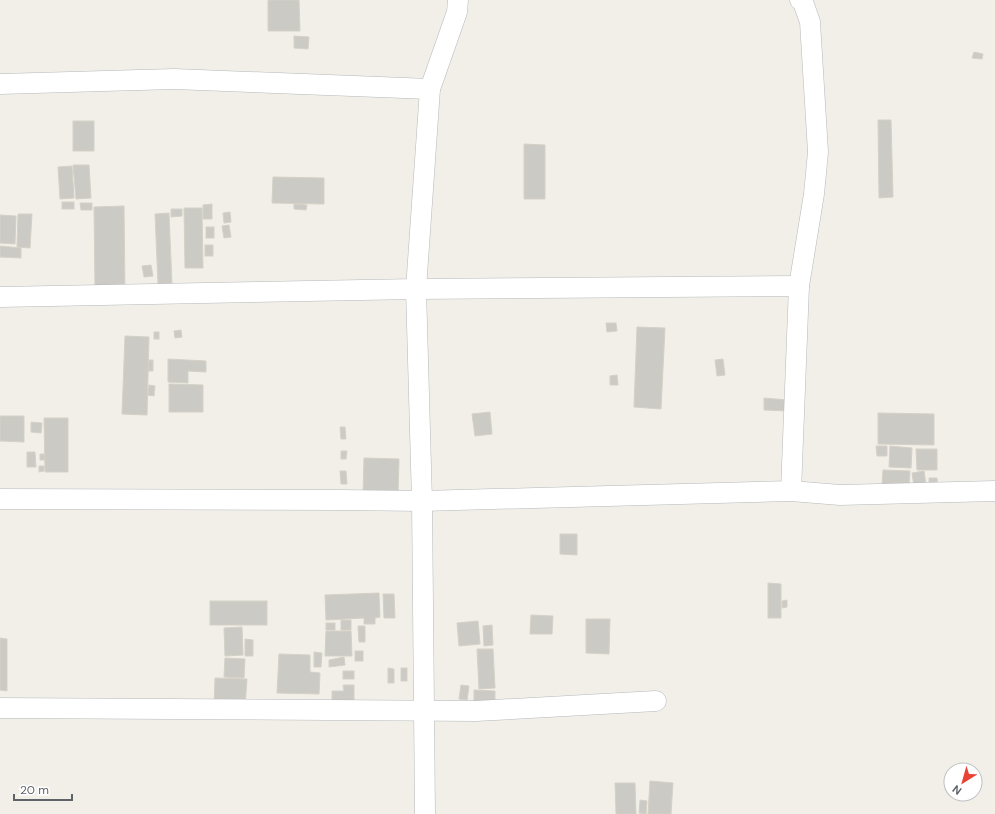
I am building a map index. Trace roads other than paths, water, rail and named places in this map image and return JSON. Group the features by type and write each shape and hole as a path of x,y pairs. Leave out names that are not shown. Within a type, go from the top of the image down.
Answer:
{"street":[{"path":"425,814 422,501 416,289 430,89 457,12 458,0"},
{"path":"791,491 800,286 814,194 818,152 810,22 803,2 800,0"},
{"path":"0,84 174,79 430,89"},
{"path":"0,297 416,289 800,286"},
{"path":"0,499 422,501 791,491 840,495 995,491"},
{"path":"0,708 476,711 656,701"}]}
